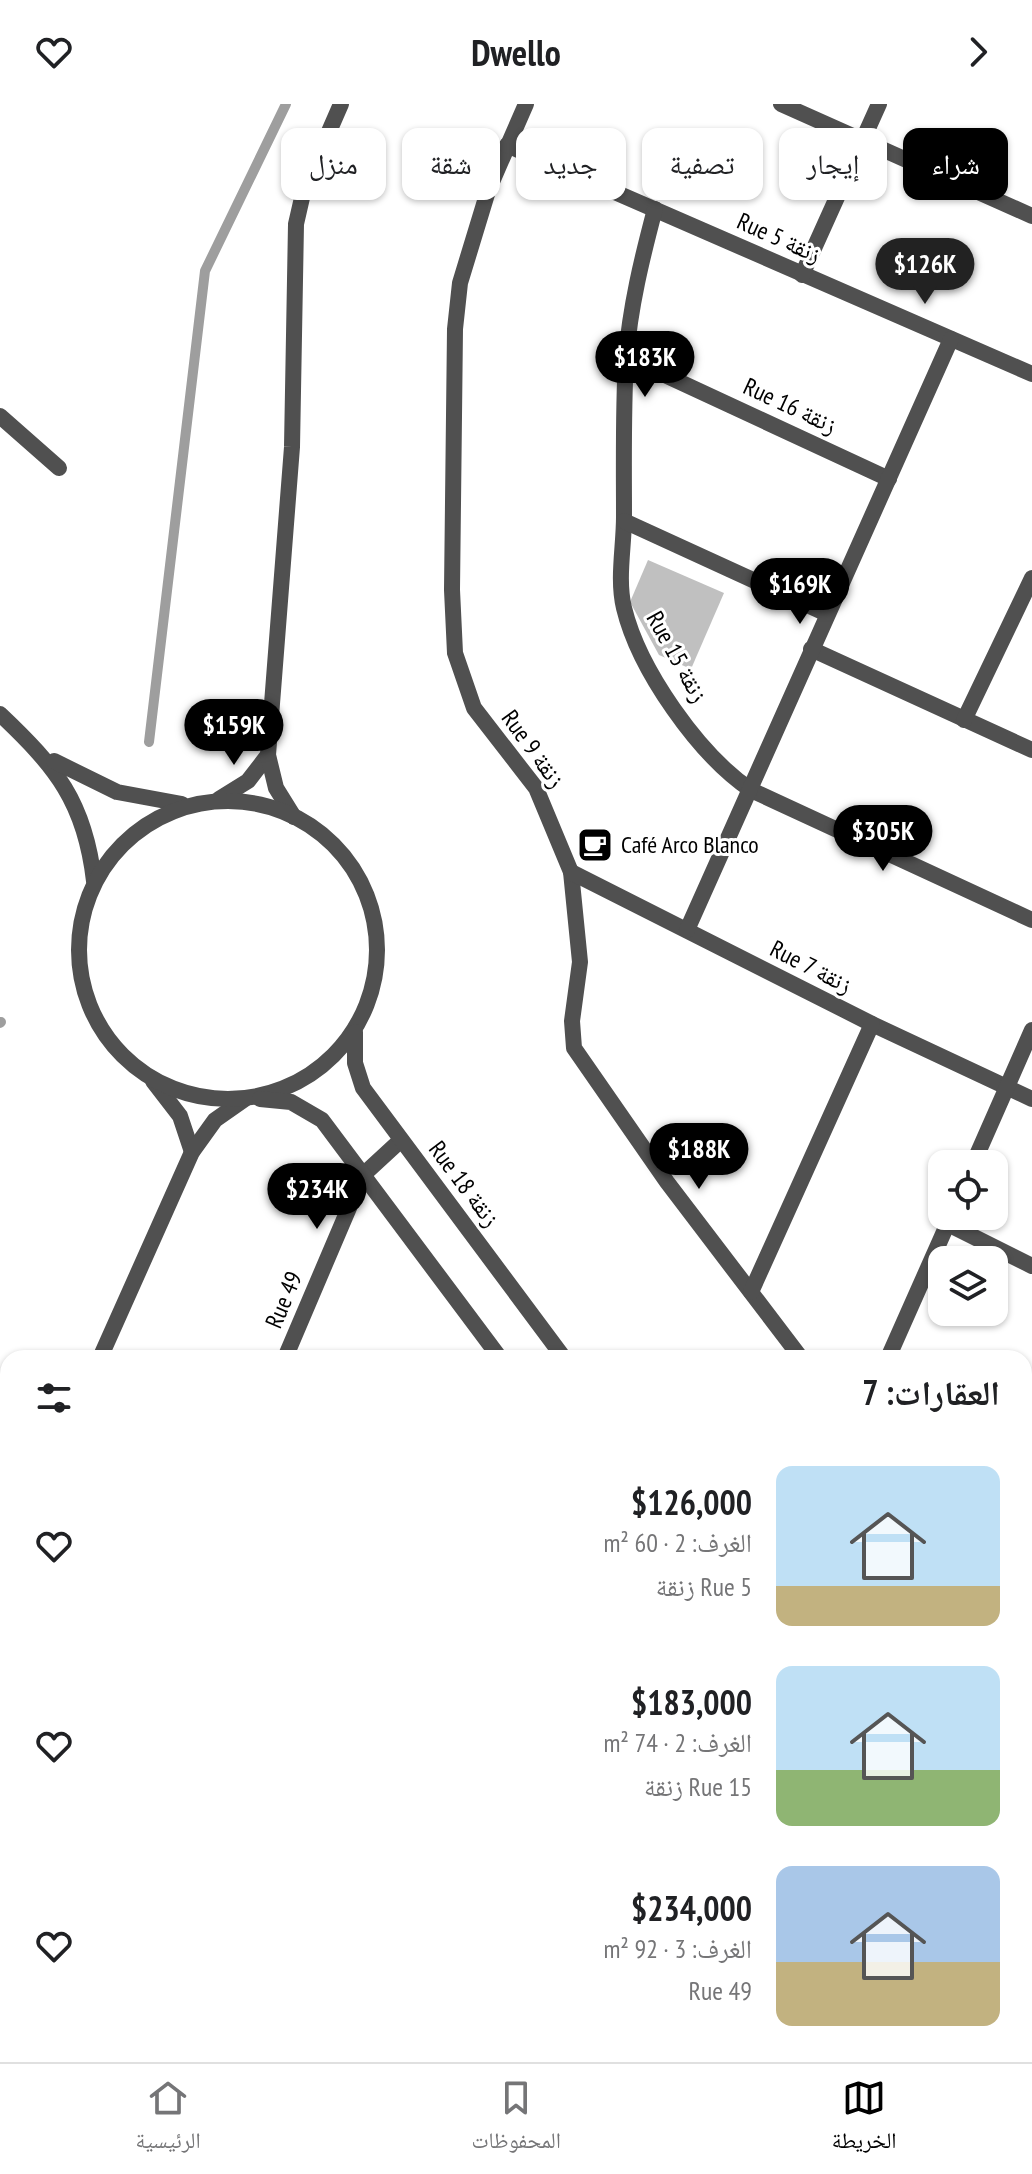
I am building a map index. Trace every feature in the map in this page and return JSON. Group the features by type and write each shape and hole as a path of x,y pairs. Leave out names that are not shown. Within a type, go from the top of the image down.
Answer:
{"street":[{"path":"294,817 276,788 268,755 292,447 296,224 304,189 341,104"},
{"name":"Rue 9 زنقة","path":"526,104 473,234 460,283 455,329 452,590 455,653 474,708 536,788 571,872 580,962 572,1021 574,1048 667,1182 795,1350"},
{"path":"781,104 834,128"},
{"path":"868,128 879,104"},
{"name":"Rue 5 زنقة","path":"507,145 1032,374"},
{"path":"887,152 1032,216"},
{"path":"802,275 836,200"},
{"name":"Rue 15 زنقة","path":"655,209 632,305 626,357 621,587 635,640 699,743 719,765 751,790 1032,920"},
{"path":"687,930 951,339"},
{"name":"Rue 16 زنقة","path":"626,357 889,479"},
{"path":"0,416 59,468"},
{"path":"624,521 827,614"},
{"path":"964,720 1032,578"},
{"path":"811,649 1032,750"},
{"path":"0,714 45,757 66,784 81,815 95,883"},
{"path":"192,1152 180,1116 153,1081 113,1048 89,1007 78,961 82,913 100,869 132,834 173,810 219,799 248,781 268,755"},
{"path":"45,757 117,792 155,801 195,805"},
{"path":"104,1350 192,1152 215,1120 250,1099 303,1081 343,1048 369,1004 379,953 370,901 345,856 310,824 266,805 219,799"},
{"name":"Rue 7 زنقة","path":"571,872 872,1024 1032,1099"},
{"path":"751,1292 872,1024"},
{"name":"Rue 18 زنقة","path":"355,1028 355,1063 363,1088 558,1350"},
{"path":"979,1150 1032,1030"},
{"path":"153,1081 202,1098 291,1102 322,1120 494,1350"},
{"name":"Rue 49","path":"291,1350 363,1175 401,1140"},
{"path":"892,1350 946,1230"},
{"path":"968,1230 1032,1266"}],"building":[{"path":"648,560 724,593 691,669 659,655 630,602"}],"waterway":[{"path":"149,742 205,271 286,104"}],"place":[{"name":"Café Arco Blanco","path":"595,845"}]}
